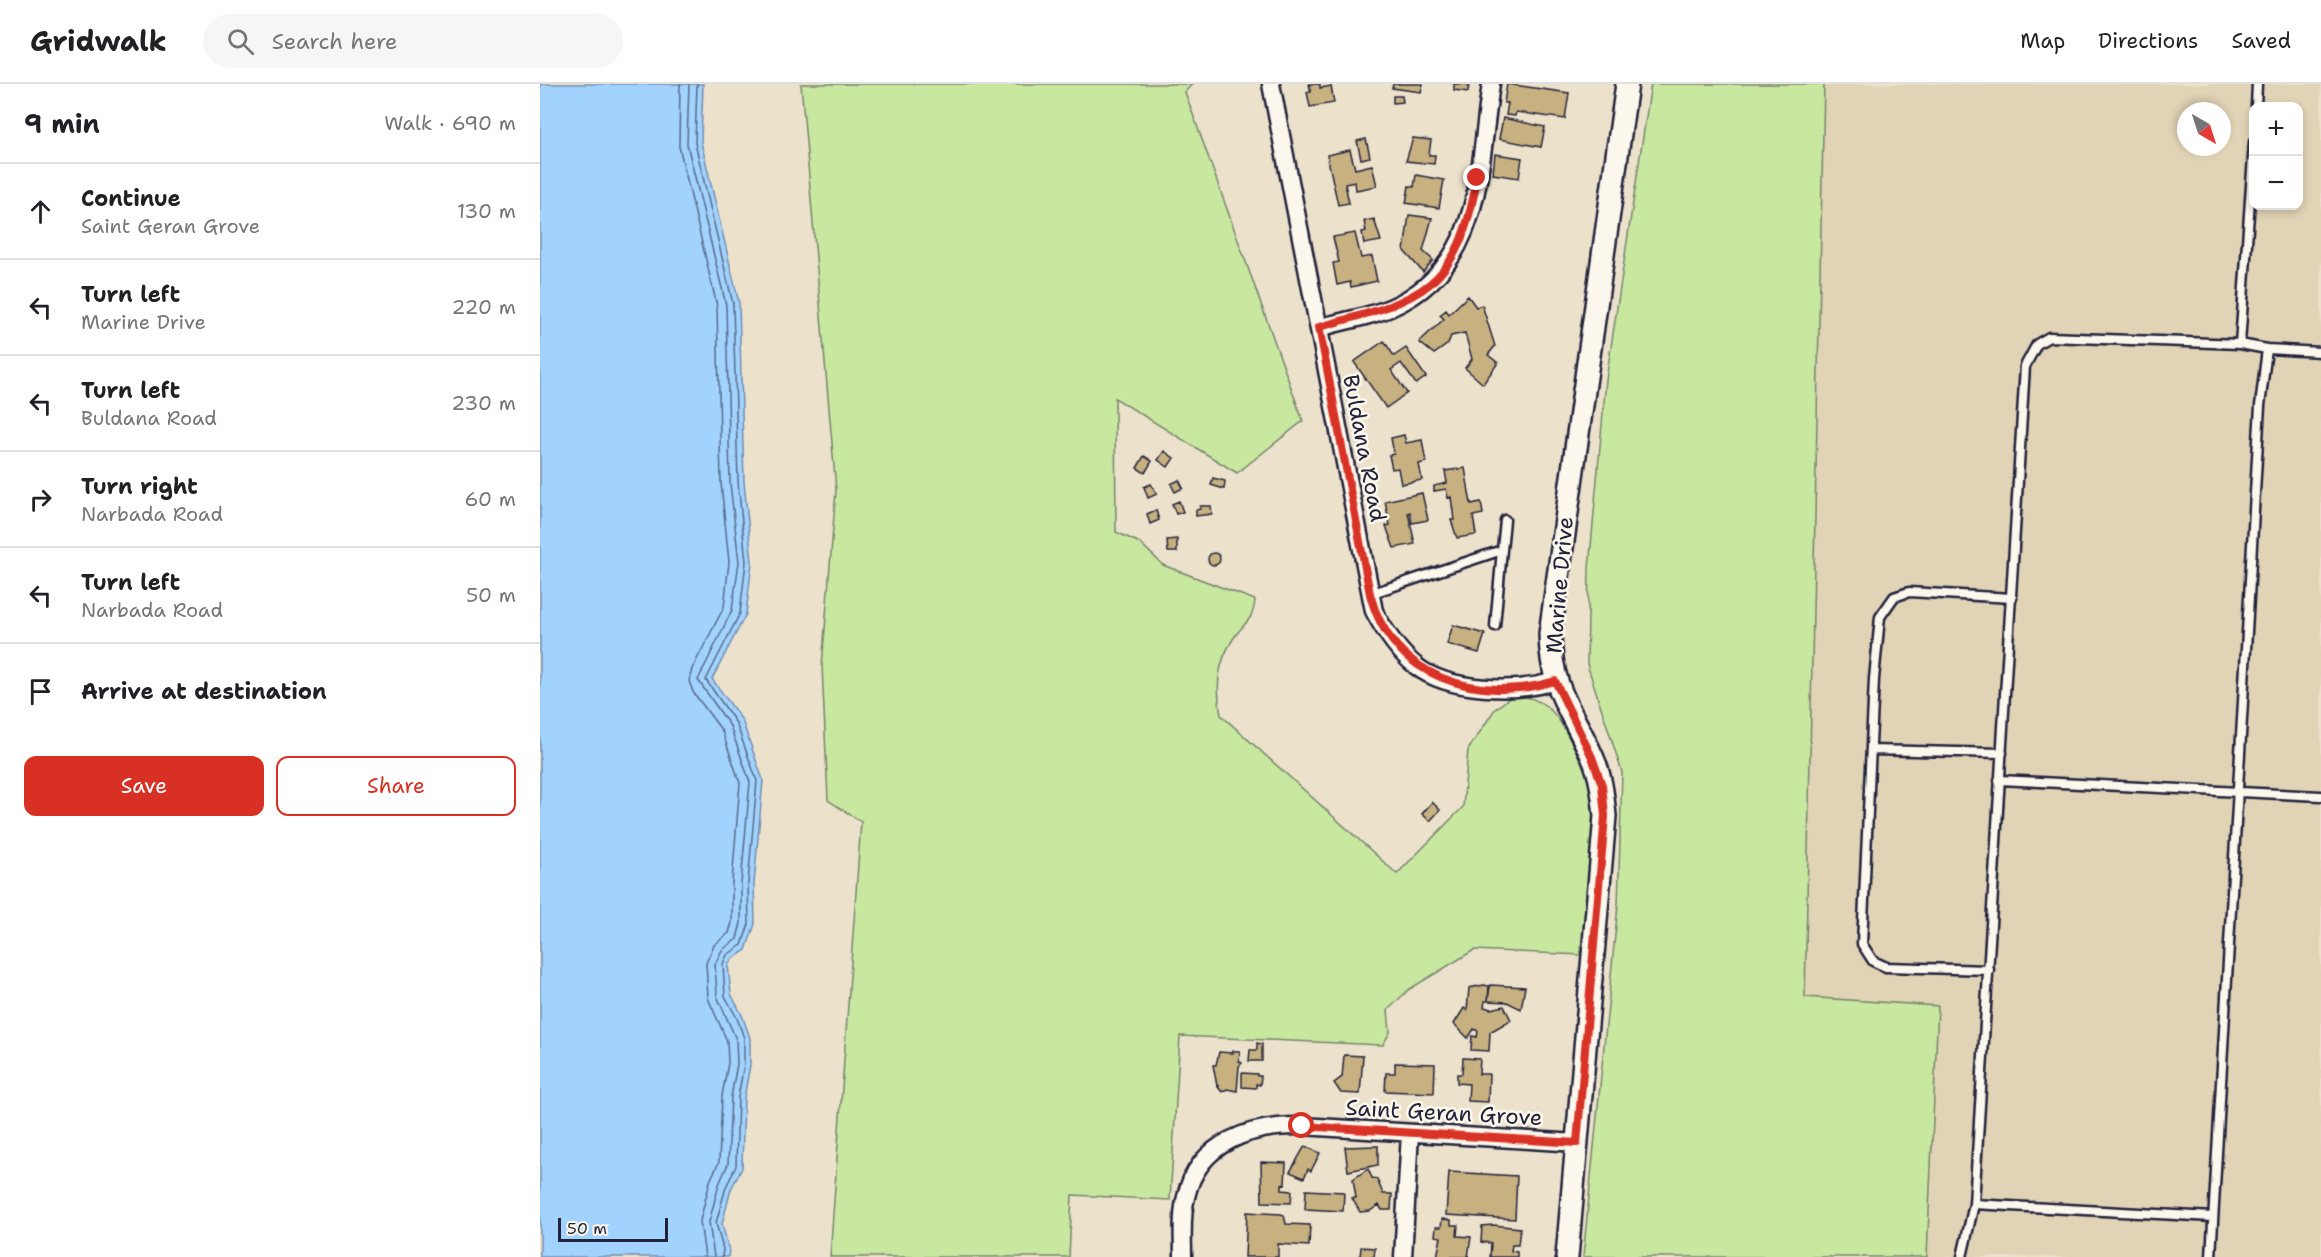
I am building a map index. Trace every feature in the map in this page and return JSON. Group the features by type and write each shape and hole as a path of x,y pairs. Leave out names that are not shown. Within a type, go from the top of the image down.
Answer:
{"street":[{"name":"Buldana Road","path":"1271,84 1370,594 1383,628 1398,649 1418,667 1437,677 1484,688 1523,687 1555,681"},
{"path":"1319,327 1389,308 1420,292 1442,273 1460,246 1470,218 1491,84"},
{"name":"Marine Drive","path":"1567,1257 1605,816 1602,785 1592,757 1555,681 1550,658 1554,597 1627,84"},
{"name":"Saint Geran Grove","path":"1184,1257 1185,1196 1194,1176 1227,1141 1248,1130 1274,1125 1577,1143"},
{"path":"1403,1257 1410,1133"}],"lane":[{"path":"2256,102 2257,84"},
{"path":"2240,344 2252,156"},
{"path":"1962,1257 1974,1204 2025,366 2037,344 2049,337 2240,344 2267,349 2321,352"},
{"path":"2211,1257 2260,406 2267,349"},
{"path":"1495,626 1505,520"},
{"path":"1370,594 1502,550"},
{"path":"1989,970 1886,967 1873,961 1866,954 1862,944 1861,916 1871,750 1880,617 1894,597 1909,592 2012,598"},
{"path":"1871,750 2002,753"},
{"path":"1999,780 2321,796"},
{"path":"1974,1204 2213,1217"}],"shaded area":[{"path":"1824,84 2321,84 2321,1257 1927,1257 1938,1006 1805,997"}],"green space":[{"path":"801,84 1192,84 1185,92 1303,421 1237,473 1115,398 1116,532 1140,543 1163,565 1255,600 1250,618 1233,639 1221,667 1218,685 1221,715 1397,874 1463,807 1468,750 1495,709 1512,696 1531,698 1553,712 1585,766 1592,785 1596,826 1595,848 1582,955 1474,950 1408,990 1388,1010 1390,1032 1383,1045 1180,1036 1170,1200 1072,1195 1069,1257 830,1257 861,822 828,800 822,666 836,490"},
{"path":"1651,84 1824,84 1805,997 1938,1006 1927,1257 1583,1257 1618,905 1622,772 1587,664 1589,568 1606,380"}],"water":[{"path":"540,84 703,84 701,142 739,303 744,482 752,562 746,614 712,679 742,720 763,780 754,884 755,924 746,950 732,959 728,965 731,994 750,1038 750,1065 744,1098 742,1168 731,1189 722,1224 729,1250 728,1257 540,1257"}],"building":[{"path":"1309,84 1320,84 1320,88 1331,86 1334,103 1310,107 1307,92 1311,92"},
{"path":"1393,84 1423,84 1421,92 1392,88"},
{"path":"1454,84 1469,84 1468,92 1454,90"},
{"path":"1507,84 1569,93 1565,119 1516,112 1515,116 1506,115 1508,103 1504,103"},
{"path":"1393,96 1402,96 1403,102 1393,103"},
{"path":"1503,118 1545,127 1541,147 1499,139"},
{"path":"1413,138 1431,140 1429,155 1435,155 1434,164 1406,161"},
{"path":"1366,139 1370,157 1361,159 1357,141"},
{"path":"1350,150 1355,169 1372,165 1377,186 1356,190 1355,182 1345,184 1349,203 1338,205 1327,155"},
{"path":"1495,154 1522,158 1519,178 1493,174"},
{"path":"1416,175 1444,180 1439,208 1406,203 1409,186 1414,187"},
{"path":"1409,215 1432,218 1423,251 1433,260 1423,272 1404,251"},
{"path":"1374,219 1381,241 1364,244 1362,232 1366,231 1364,221"},
{"path":"1355,233 1361,258 1372,256 1377,281 1351,287 1350,282 1337,285 1333,263 1339,262 1333,237"},
{"path":"1468,296 1476,307 1482,305 1495,346 1488,355 1498,363 1483,384 1465,368 1472,359 1465,333 1451,336 1448,344 1434,354 1419,342 1444,319 1440,315 1446,310 1449,314"},
{"path":"1384,341 1394,356 1406,348 1426,377 1416,384 1401,363 1391,370 1407,393 1386,408 1354,362"},
{"path":"1404,435 1406,443 1422,440 1426,462 1419,464 1422,480 1401,484 1398,468 1392,469 1389,455 1394,454 1391,438"},
{"path":"1164,451 1174,458 1168,467 1158,460"},
{"path":"1144,456 1152,461 1145,473 1137,468"},
{"path":"1465,468 1471,504 1481,502 1483,514 1473,516 1476,535 1457,538 1451,520 1454,520 1451,497 1448,498 1446,489 1434,491 1434,486 1447,483 1445,471"},
{"path":"1213,478 1225,481 1224,489 1211,485"},
{"path":"1179,480 1183,488 1175,492 1171,484"},
{"path":"1151,484 1157,494 1148,498 1144,487"},
{"path":"1422,493 1428,520 1412,523 1410,512 1408,513 1415,544 1394,548 1386,526 1390,525 1385,501"},
{"path":"1179,501 1183,512 1176,514 1172,504"},
{"path":"1200,506 1211,506 1212,514 1196,516 1196,510 1200,509"},
{"path":"1156,510 1159,520 1150,524 1147,514"},
{"path":"1177,539 1177,552 1168,552 1167,540"},
{"path":"1216,553 1220,559 1216,565 1212,565 1208,557"},
{"path":"1453,625 1485,634 1479,653 1447,644"},
{"path":"1432,802 1440,810 1430,821 1422,814"},
{"path":"1490,985 1525,987 1521,1009 1507,1002 1488,1001"},
{"path":"1489,986 1488,1001 1485,1001 1484,1007 1491,1009 1504,1006 1511,1020 1490,1032 1489,1051 1471,1050 1472,1036 1477,1037 1478,1031 1474,1029 1468,1038 1454,1024 1464,1008 1467,1010 1469,988"},
{"path":"1257,1043 1262,1044 1262,1061 1249,1061 1250,1050 1257,1050"},
{"path":"1233,1051 1240,1051 1239,1061 1242,1063 1239,1066 1237,1091 1227,1089 1222,1092 1218,1087 1220,1085 1217,1086 1213,1065 1216,1065 1219,1052 1233,1053"},
{"path":"1344,1055 1363,1056 1360,1094 1341,1093 1334,1083 1342,1077"},
{"path":"1463,1058 1480,1059 1479,1074 1489,1074 1488,1102 1468,1101 1469,1084 1457,1083 1457,1074 1462,1074"},
{"path":"1395,1063 1435,1064 1434,1093 1385,1091 1386,1073 1395,1073"},
{"path":"1242,1073 1261,1076 1260,1085 1256,1084 1256,1088 1242,1087"},
{"path":"1305,1146 1320,1153 1311,1171 1308,1169 1304,1178 1290,1172"},
{"path":"1378,1146 1378,1165 1348,1171 1345,1147"},
{"path":"1261,1162 1286,1163 1285,1185 1282,1184 1282,1190 1292,1191 1291,1203 1262,1202"},
{"path":"1368,1169 1372,1178 1377,1179 1383,1194 1392,1194 1391,1210 1382,1210 1379,1205 1370,1211 1360,1212 1352,1198 1356,1198 1353,1179"},
{"path":"1449,1172 1517,1176 1515,1219 1446,1215"},
{"path":"1306,1190 1344,1192 1343,1211 1305,1209"},
{"path":"1247,1212 1281,1214 1284,1215 1286,1224 1310,1225 1309,1246 1278,1244 1278,1257 1245,1257"},
{"path":"1442,1219 1451,1220 1451,1225 1458,1225 1457,1236 1471,1237 1468,1257 1437,1257 1441,1237 1435,1236 1436,1227 1441,1227"},
{"path":"1482,1226 1520,1228 1518,1245 1512,1245 1511,1251 1517,1252 1517,1257 1490,1257 1491,1243 1481,1242"},
{"path":"1361,1247 1375,1248 1374,1257 1360,1257"}],"route":[{"path":"1302,1126 1577,1143 1601,883 1605,816 1602,785 1592,757 1555,681 1544,685 1501,689 1467,686 1437,677 1418,667 1398,649 1383,628 1374,611 1370,594 1319,327 1389,308 1420,292 1442,273 1460,246 1470,218 1477,178"}]}
